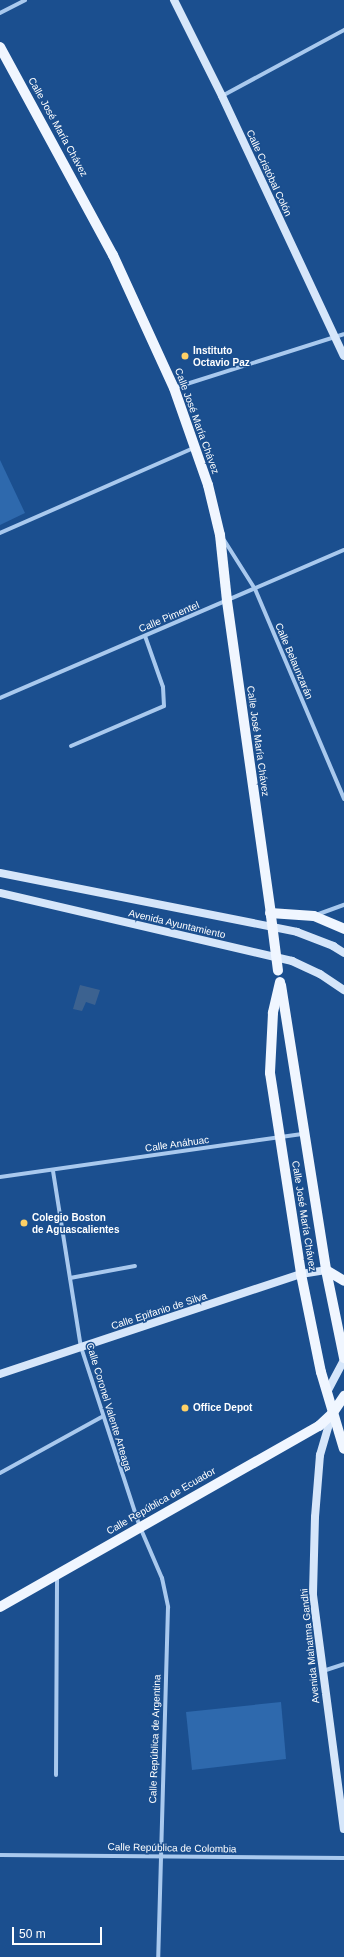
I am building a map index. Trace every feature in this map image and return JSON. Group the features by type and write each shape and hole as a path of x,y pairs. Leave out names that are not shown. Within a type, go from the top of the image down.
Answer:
{"main road":[{"name":"Calle Cristóbal Colón","path":"174,0 222,96 344,356"},
{"name":"Calle José María Chávez","path":"0,47 113,255 174,388 196,447 220,535 226,601 278,971 326,1270 344,1359"},
{"name":"Avenida Ayuntamiento","path":"0,873 297,932 344,953"},
{"name":"Avenida Ayuntamiento","path":"0,893 292,961 320,974 344,990"},
{"path":"271,915 314,916 344,929"},
{"name":"Calle José María Chávez","path":"280,982 273,1013 270,1073 301,1274 332,1414 344,1449"},
{"path":"326,1270 344,1281"},
{"name":"Calle Epifanio de Silva","path":"0,1374 301,1274 326,1270"},
{"path":"327,1392 344,1359"},
{"name":"Calle República de Ecuador","path":"0,1607 319,1426 332,1414 344,1396"},
{"name":"Avenida Mahatma Gandhi","path":"332,1414 320,1455 315,1517 313,1595 344,1829"}],"street":[{"path":"0,13 25,0"},
{"path":"222,96 344,30"},
{"path":"174,388 344,334"},
{"path":"0,533 196,447"},
{"name":"Calle Belaunzarán","path":"220,535 255,589 344,799"},
{"name":"Calle Pimentel","path":"0,698 344,550"},
{"path":"71,746 164,706 163,686 145,636"},
{"path":"314,916 344,905"},
{"name":"Calle Anáhuac","path":"0,1177 52,1171 305,1134"},
{"name":"Calle Coronel Valente Arteaga","path":"52,1171 81,1347 102,1417 140,1528"},
{"path":"70,1278 134,1266"},
{"path":"0,1473 102,1417"},
{"name":"Calle República de Argentina","path":"140,1528 162,1578 168,1607 159,1856 158,1957"},
{"path":"56,1775 57,1574"},
{"path":"322,1671 344,1664"},
{"name":"Calle República de Colombia","path":"0,1855 344,1858"}],"shaded area":[{"path":"0,460 25,513 0,525"},
{"path":"80,985 100,990 95,1005 86,1002 82,1011 73,1009"},
{"path":"281,1702 286,1759 192,1770 186,1712"}],"place":[{"name":"Instituto Octavio Paz","path":"185,356"},
{"name":"Colegio Boston de Aguascalientes","path":"24,1223"},
{"name":"Office Depot","path":"185,1408"}]}
